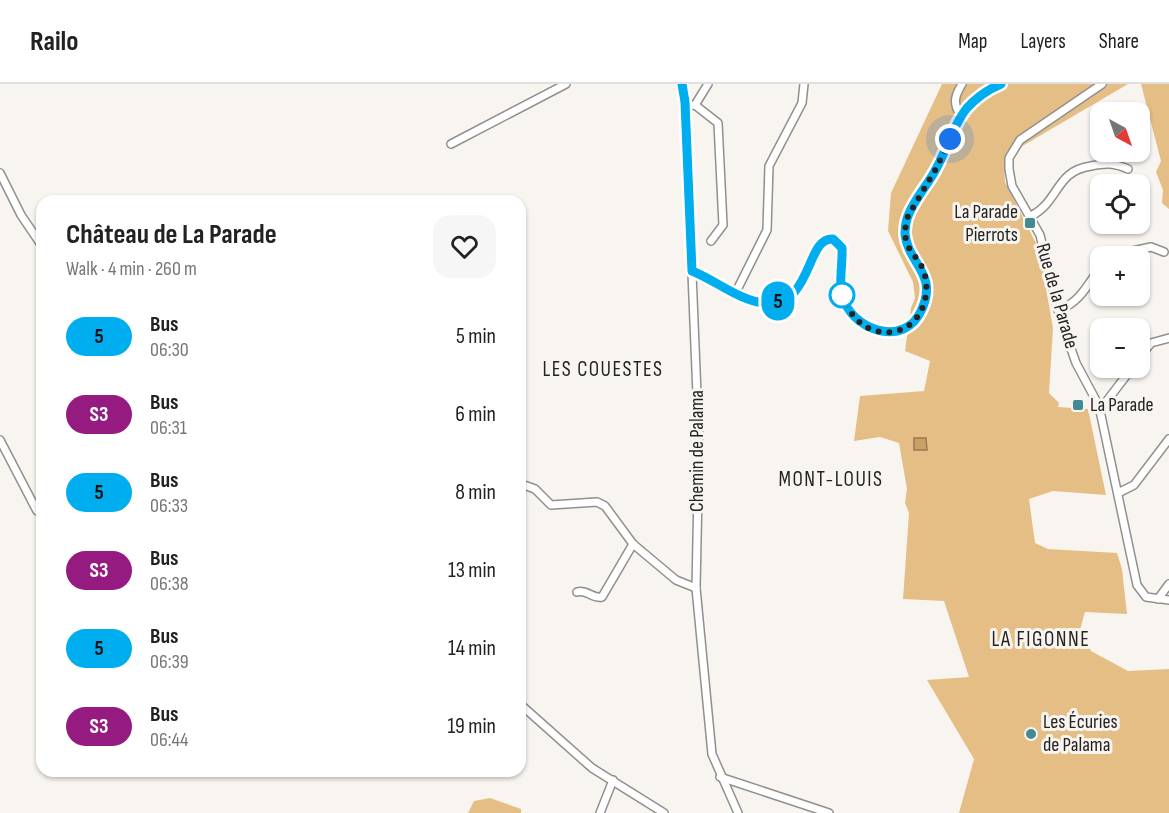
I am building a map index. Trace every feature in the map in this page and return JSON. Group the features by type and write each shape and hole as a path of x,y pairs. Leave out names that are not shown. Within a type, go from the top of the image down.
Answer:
{"street":[{"path":"451,144 566,84"},
{"name":"Chemin de Palama","path":"682,84 685,106 699,444 696,588 712,754 720,777 738,813"},
{"path":"696,105 708,84"},
{"path":"736,292 767,230 769,166 802,103 804,84"},
{"path":"961,116 954,106 954,99 962,84"},
{"path":"692,271 736,292 766,303 787,297 803,282 818,246 825,240 833,239 842,248 842,294 855,319 869,328 889,332 902,329 914,322 925,299 925,280 921,266 907,242 905,225 908,216 937,167 961,116 971,103 1001,84"},
{"name":"Rue de la Parade","path":"1102,84 1027,134 1014,148 1009,158 1010,179 1031,216 1043,244 1058,310 1076,363 1099,406 1137,585 1146,597 1158,599"},
{"path":"685,106 696,105 718,123 723,225 711,240"},
{"path":"1031,216 1044,208 1069,172 1076,168 1113,162 1128,169"},
{"path":"0,173 21,215 36,237"},
{"path":"1150,247 1164,252"},
{"path":"1058,310 1076,301 1090,281"},
{"path":"1150,344 1169,338"},
{"path":"1099,406 1106,402 1124,378"},
{"path":"1118,494 1134,485 1169,439"},
{"path":"0,440 36,509"},
{"path":"526,485 535,489 551,505 597,502 605,506 633,544 676,580 696,588"},
{"path":"577,592 584,591 596,598 602,597 633,544"},
{"path":"1158,599 1169,584"},
{"path":"1158,599 1169,600"},
{"path":"526,709 591,768 614,780 664,813"},
{"path":"720,777 829,813"},
{"path":"600,813 614,780"}],"shaded area":[{"path":"942,84 1128,84 1097,102 1090,102 1090,106 1019,148 1004,163 1005,182 1039,249 1053,328 1049,393 1059,403 1058,407 1088,409 1106,495 1053,491 1029,499 1035,543 1048,549 1117,553 1122,569 1127,614 1085,612 1080,630 1091,651 1128,671 1169,669 1169,813 959,813 974,759 927,680 969,677 944,601 903,599 909,513 905,503 907,489 899,443 880,437 854,441 860,396 924,391 930,361 905,351 911,308 915,298 913,282 888,231 891,193"},
{"path":"1141,84 1169,84 1169,209 1162,203 1163,190 1156,172 1161,161 1150,119 1150,102 1146,102"},
{"path":"914,438 926,438 927,450 914,450"},
{"path":"490,798 521,809 521,813 468,813 474,801"}],"bus line":[{"name":"5","path":"682,84 685,102 685,160 692,271 742,296 771,303 792,295 800,287 818,246 825,240 833,239 842,248 844,302 855,319 862,324 880,332 889,332 902,329 914,322 919,316 925,299 924,273 910,249 905,234 908,216 937,167 965,110 971,103 1001,84"}],"place":[{"name":"La Parade Pierrots","path":"1030,223"},
{"name":"La Parade","path":"1078,405"},
{"name":"Les Écuries de Palama","path":"1031,734"}],"district":[{"name":"LES COUESTES","path":"603,369"},
{"name":"MONT-LOUIS","path":"831,479"},
{"name":"LA FIGONNE","path":"1041,639"}],"route":[{"path":"842,295 855,319 880,332 902,329 919,316 925,299 924,273 907,242 905,225 950,139"}]}
